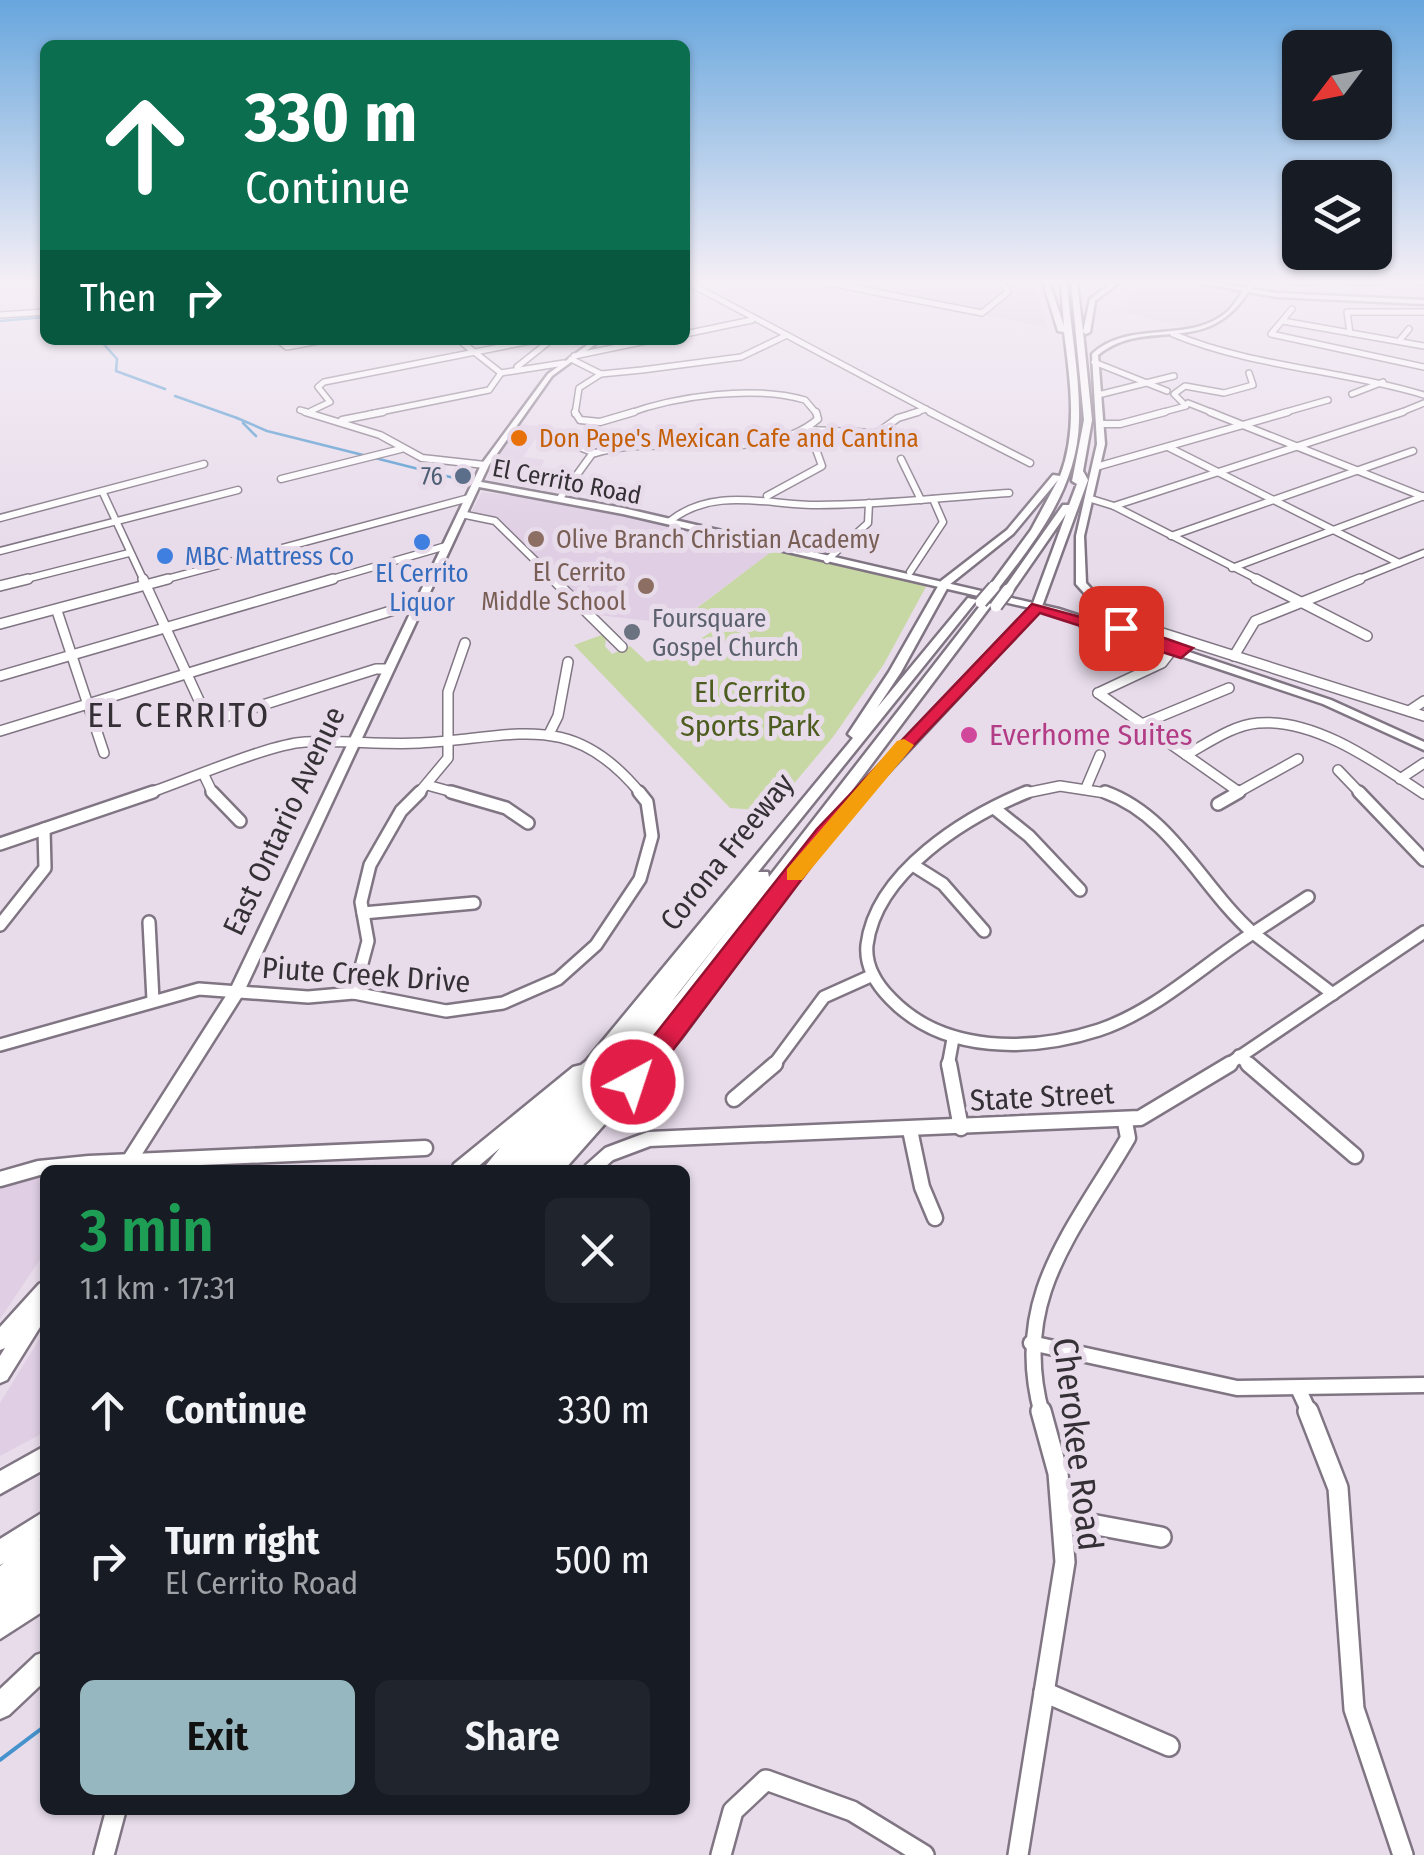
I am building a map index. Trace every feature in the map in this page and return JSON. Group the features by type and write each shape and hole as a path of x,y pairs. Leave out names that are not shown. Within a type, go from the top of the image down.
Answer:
{"highway":[{"path":"995,587 1040,519 1056,476 1068,426 1065,369"},
{"path":"995,587 1038,529 1069,462 1075,414 1071,369"},
{"path":"535,1165 685,998 1051,517 1079,444 1077,369"},
{"name":"Corona Freeway","path":"496,1165 592,1066 995,587 1040,548 1080,473 1088,420 1084,369"},
{"path":"825,834 890,758 1037,607 1083,480 1080,473"},
{"path":"796,820 895,672 945,584 1010,532 1056,476"},
{"path":"516,1165 636,1036 983,602"},
{"name":"Corona Freeway","path":"556,1165 675,1033 960,653 983,602"},
{"path":"900,718 960,653"},
{"path":"466,1165 572,1075 592,1066"},
{"path":"0,1483 40,1460"},
{"path":"0,1553 40,1525"},
{"path":"0,1580 40,1552"},
{"path":"0,1605 40,1577"},
{"path":"0,1627 40,1599"},
{"path":"0,1706 40,1669"}],"main road":[{"name":"East Ontario Avenue","path":"126,1165 236,992 484,466 543,383 559,369"},
{"path":"1095,369 1102,424 1080,536 1080,584 1110,614 1110,628"},
{"name":"El Cerrito Road","path":"476,484 562,495 672,519 1059,612 1110,628"},
{"name":"El Cerrito Road","path":"829,557 910,572 945,584"},
{"path":"1059,612 1097,631 1100,646 1112,634 1179,649 1344,708 1424,746"},
{"path":"1110,628 1128,636"},
{"path":"1110,628 1344,701 1424,737"},
{"path":"0,1341 15,1318 40,1297"},
{"path":"0,1373 37,1316 40,1301"}],"street":[{"path":"312,411 330,402 319,384 396,369"},
{"path":"495,369 500,372 520,369"},
{"path":"590,369 601,374"},
{"path":"653,369 601,374 579,388 575,414 580,420 602,422 659,404 785,395 804,399 814,408 818,419 809,430"},
{"path":"680,369 684,376"},
{"path":"848,369 1030,463"},
{"path":"1111,369 1167,391"},
{"path":"1301,376 1307,369"},
{"path":"1316,369 1424,394"},
{"path":"339,420 490,390 500,372"},
{"path":"1249,374 1253,384 1230,392 1195,384 1174,394 1424,497"},
{"path":"1098,395 1174,376"},
{"path":"1352,394 1383,382"},
{"path":"1096,467 1328,400"},
{"path":"1102,424 1120,424 1188,403"},
{"path":"1114,506 1424,404"},
{"path":"564,440 596,452 772,440 809,430 876,432 898,418 926,409"},
{"path":"300,410 380,435 400,449 433,460 484,466"},
{"path":"1406,412 1423,418"},
{"path":"767,496 776,486 809,476 822,466 809,430"},
{"path":"1168,447 1399,563"},
{"path":"281,480 400,449"},
{"path":"1170,536 1413,451"},
{"path":"562,495 582,464 596,452"},
{"path":"901,459 921,500"},
{"path":"0,518 204,464"},
{"path":"0,550 238,490"},
{"path":"103,492 128,553 210,722 376,669 390,669"},
{"path":"672,519 684,509 712,502 767,496 800,504 1009,493"},
{"path":"1232,568 1424,497"},
{"path":"0,625 469,498"},
{"path":"1088,498 1114,506 1367,636"},
{"path":"910,572 943,522 933,500"},
{"path":"829,557 868,523 869,503"},
{"path":"461,514 495,520 622,646"},
{"path":"294,545 300,557"},
{"path":"0,676 446,546"},
{"path":"0,586 128,553"},
{"path":"1234,656 1252,623 1424,553"},
{"path":"312,570 320,582"},
{"path":"0,732 420,602"},
{"path":"58,610 104,752"},
{"path":"0,625 31,625"},
{"path":"1137,626 1424,716"},
{"path":"354,994 368,941 362,890 381,838 448,758 448,692 465,643"},
{"path":"1179,649 1165,667 1098,693 1238,792"},
{"path":"549,734 562,713 559,684 568,662"},
{"path":"1142,724 1229,688"},
{"path":"1410,711 1424,701"},
{"path":"1186,755 1246,726 1277,724 1332,743 1424,794"},
{"name":"Piute Creek Drive","path":"0,844 301,742 448,739 489,731 549,734 580,743 614,761 639,788 652,820 650,855 640,879 596,944 558,979 532,993 472,1010 418,1008 354,994 308,996 199,989 0,1045"},
{"path":"1086,788 1100,755"},
{"path":"1218,804 1298,759"},
{"path":"1338,770 1424,860"},
{"path":"1403,780 1420,771"},
{"path":"204,774 213,795 240,821"},
{"path":"1308,897 1255,934 1142,1008 1097,1030 1022,1042 953,1039 896,1006 873,975 866,948 870,926 892,890 955,831 1028,791 1054,785 1086,788 1128,802 1166,827 1200,878 1255,934 1333,994"},
{"path":"427,786 506,808 528,823"},
{"path":"994,808 1029,836 1080,890"},
{"path":"0,924 45,868 44,829"},
{"path":"916,867 943,884 984,931"},
{"path":"363,913 474,903"},
{"path":"149,922 152,1000"},
{"name":"State Street","path":"597,1165 608,1154 649,1139 1125,1122 1178,1099 1424,932"},
{"path":"734,1098 769,1072 824,996 873,975"},
{"path":"953,1039 947,1073 960,1128"},
{"path":"1238,1056 1354,1156"},
{"name":"Cherokee Road","path":"1018,1855 1066,1562 1058,1473 1034,1386 1030,1343 1042,1285 1128,1138 1125,1122"},
{"path":"910,1130 922,1186 935,1218"},
{"path":"126,1165 426,1148"},
{"path":"0,1178 40,1168"},
{"path":"1030,1343 1238,1388 1424,1385"},
{"path":"1298,1388 1337,1483 1345,1547 1344,1644 1350,1692 1366,1756 1403,1855"},
{"path":"1064,1519 1161,1537"},
{"path":"1044,1692 1169,1746"},
{"path":"721,1855 726,1824 738,1799 766,1780 852,1811 924,1855"},
{"path":"104,1855 115,1815"}],"shaded area":[{"path":"520,424 554,428 550,436 538,435 523,457 545,460 539,470 492,467"},
{"name":"El Cerrito Middle School","path":"482,492 589,506 774,550 675,624 597,615 500,521 472,511"},
{"path":"40,1177 40,1259 0,1319 0,1187"},
{"path":"40,1338 40,1435 0,1456 0,1403"}],"green space":[{"name":"El Cerrito Sports Park","path":"775,549 928,583 884,664 833,737 771,811 730,808 574,645 607,633 605,646 612,654 630,646 647,662 689,645 727,619 697,608"}],"waterway":[{"path":"116,369 165,389"},
{"path":"175,396 267,431 363,455"},
{"path":"243,423 256,436"},
{"path":"375,458 466,481"},
{"path":"0,1760 40,1730"}],"slow traffic":[{"path":"794,874 904,745"}],"place":[{"name":"Don Pepe's Mexican Cafe and Cantina","path":"519,438"},
{"name":"76","path":"463,476"},
{"name":"Olive Branch Christian Academy","path":"536,539"},
{"name":"El Cerrito Liquor","path":"422,542"},
{"name":"MBC Mattress Co","path":"165,556"},
{"name":"El Cerrito Middle School","path":"646,586"},
{"name":"Foursquare Gospel Church","path":"632,632"},
{"name":"Everhome Suites","path":"969,735"}],"district":[{"name":"EL CERRITO","path":"179,715"}],"route":[{"path":"633,1082 675,1033 825,834 890,758 1037,607 1181,653 1184,648 1121,628"}]}
